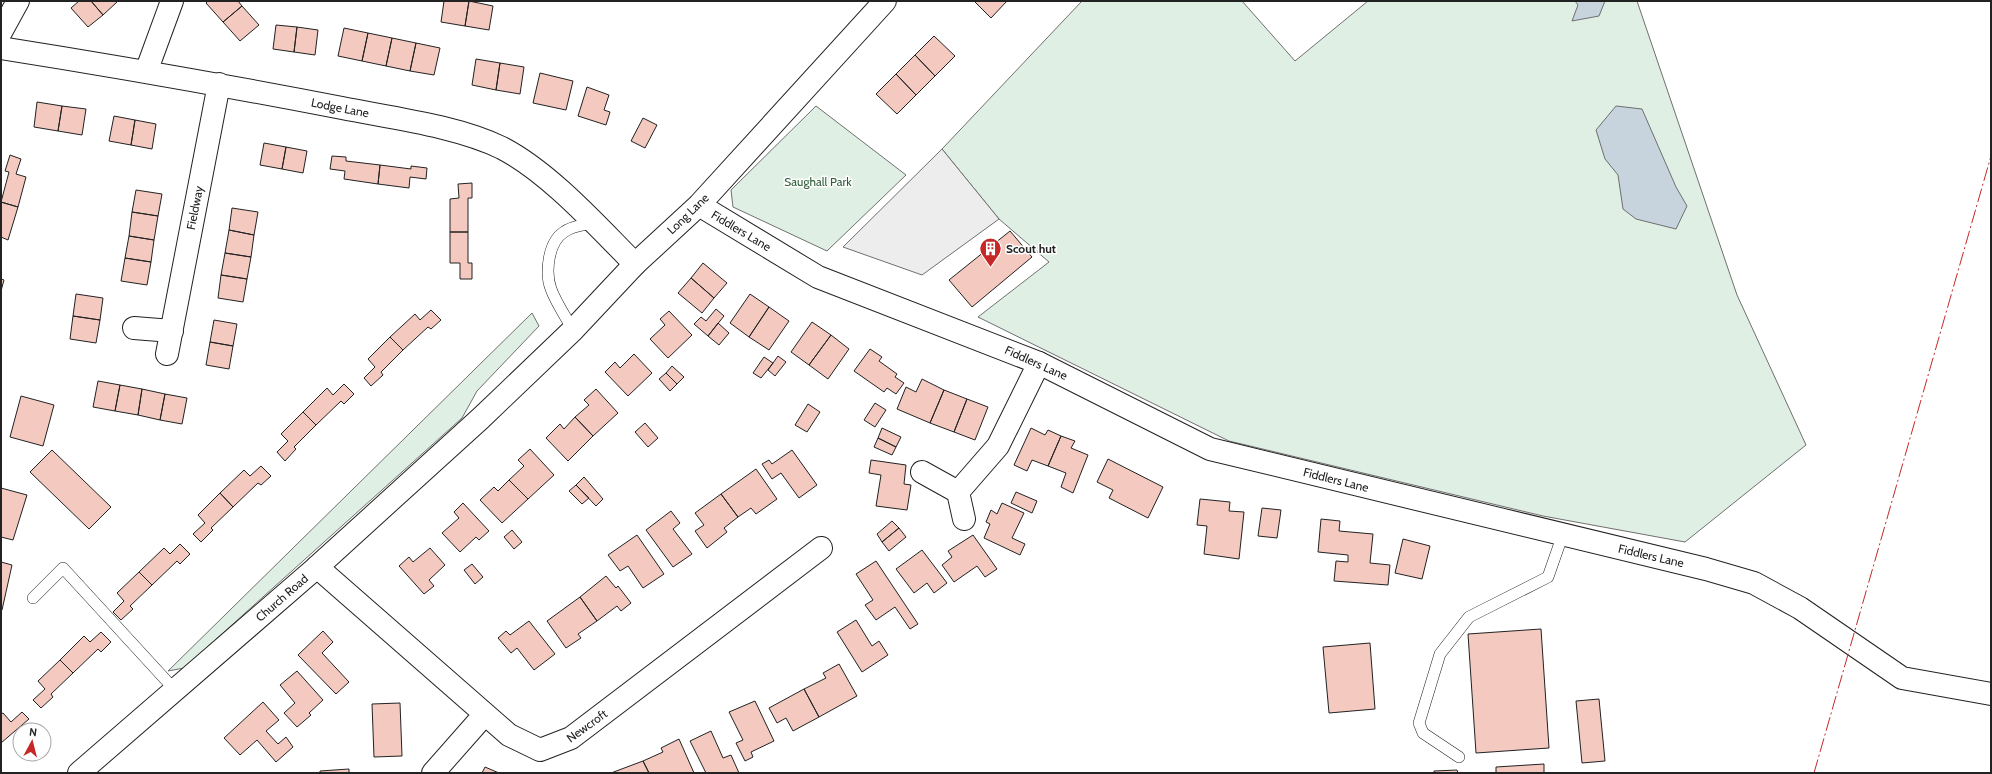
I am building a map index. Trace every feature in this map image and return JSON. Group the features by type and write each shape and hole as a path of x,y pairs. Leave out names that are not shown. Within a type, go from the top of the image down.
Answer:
{"street":[{"path":"1,32 18,1"},
{"path":"146,72 172,1"},
{"name":"Long Lane","path":"481,418 573,330 635,264 699,205 885,1"},
{"name":"Lodge Lane","path":"1,48 219,84 396,119 483,139 503,149 542,174 635,264"},
{"name":"Fieldway","path":"167,354 219,84"},
{"name":"Fiddlers Lane","path":"699,205 818,277 1039,362 1210,450 1563,534 1706,569 1754,583 1800,608 1902,678 1991,694"},
{"path":"134,328 172,331"},
{"path":"958,492 998,446 1039,362"},
{"name":"Church Road","path":"79,773 317,567 481,418"},
{"path":"922,472 958,492 964,519"},
{"name":"Newcroft","path":"317,567 509,735 540,750 560,744 571,738 821,548"},
{"path":"433,773 485,714"}],"lane":[{"path":"573,330 551,289 548,273 550,256 553,246 564,232 593,223"},
{"path":"1459,757 1423,733 1419,723 1440,654 1469,617 1548,577 1563,534"},
{"path":"33,598 63,568 175,690"}],"green space":[{"path":"1082,1 1242,1 1295,61 1368,1 1637,1 1737,295 1806,445 1685,542 1543,516 1229,441 978,317 1049,262 999,219 942,149"},
{"name":"Saughall Park","path":"816,106 906,175 827,251 733,207 731,190"},
{"path":"532,313 539,326 477,391 462,418 184,668 168,671"}],"shaded area":[{"path":"1575,1 1605,1 1599,16 1572,21 1578,5"},
{"path":"1616,106 1642,109 1676,187 1687,206 1676,229 1636,219 1623,209 1618,175 1605,159 1596,130"},
{"path":"942,149 999,219 922,275 843,247"}],"building":[{"path":"79,1 91,1 103,15 88,27 71,8"},
{"path":"91,1 116,1 117,2 103,15"},
{"path":"208,1 238,1 242,6 223,22 206,3"},
{"path":"444,1 469,1 465,26 441,22"},
{"path":"469,1 493,6 489,30 465,26"},
{"path":"974,1 1007,1 991,18"},
{"path":"242,6 259,25 240,41 223,22"},
{"path":"276,25 297,27 294,52 273,49"},
{"path":"297,27 318,30 315,55 294,52"},
{"path":"344,28 368,33 362,61 338,56"},
{"path":"368,33 392,38 386,66 362,61"},
{"path":"934,36 955,56 935,76 915,55"},
{"path":"392,38 416,43 410,71 386,66"},
{"path":"416,43 440,48 434,75 410,71"},
{"path":"915,55 935,76 916,95 896,74"},
{"path":"476,59 500,63 496,90 472,85"},
{"path":"500,63 524,67 520,94 496,90"},
{"path":"540,73 573,81 566,110 533,103"},
{"path":"896,74 916,95 897,114 876,94"},
{"path":"587,87 609,95 604,110 610,112 606,125 578,116"},
{"path":"37,102 62,106 58,131 34,127"},
{"path":"62,106 86,109 82,135 58,131"},
{"path":"114,116 135,120 131,145 109,141"},
{"path":"643,118 657,125 645,148 631,141"},
{"path":"135,120 156,124 152,149 131,145"},
{"path":"264,143 286,147 282,169 260,165"},
{"path":"286,147 307,151 303,173 282,169"},
{"path":"10,155 21,159 16,174 26,177 18,207 1,202 9,172 5,171"},
{"path":"332,156 346,157 346,161 380,165 378,184 344,179 345,171 330,169"},
{"path":"380,165 411,169 411,166 427,168 426,179 410,177 409,188 378,184"},
{"path":"472,183 472,198 468,198 468,232 450,232 450,199 459,198 458,184"},
{"path":"136,190 162,194 158,216 132,212"},
{"path":"1,202 18,207 8,240 1,237"},
{"path":"232,208 258,212 254,235 229,230"},
{"path":"132,212 158,216 154,240 129,236"},
{"path":"229,230 254,235 251,257 225,253"},
{"name":"Scout hut","path":"1010,231 1032,257 972,307 949,280"},
{"path":"450,232 468,232 468,263 472,263 472,279 460,279 460,263 450,263"},
{"path":"129,236 154,240 151,262 125,258"},
{"path":"225,253 251,257 247,279 221,275"},
{"path":"125,258 151,262 147,285 121,281"},
{"path":"703,263 727,283 714,298 691,278"},
{"path":"221,275 247,279 243,302 218,298"},
{"path":"691,278 714,298 702,313 678,293"},
{"path":"1,279 4,280 1,291"},
{"path":"76,294 103,298 100,320 73,316"},
{"path":"750,294 769,307 749,337 730,323"},
{"path":"769,307 789,321 769,350 749,337"},
{"path":"716,309 724,316 708,336 694,324 701,317 706,321"},
{"path":"431,310 441,320 431,329 428,327 403,350 390,337 415,314 420,320"},
{"path":"669,311 692,335 668,358 650,339 665,325 660,319"},
{"path":"73,316 100,320 96,343 70,339"},
{"path":"214,320 237,324 233,346 210,342"},
{"path":"812,322 831,335 809,365 791,352"},
{"path":"718,323 729,333 719,345 708,336"},
{"path":"831,335 849,349 828,379 809,365"},
{"path":"390,337 403,350 381,372 383,375 371,386 364,378 375,367 368,359"},
{"path":"210,342 233,346 229,369 206,365"},
{"path":"870,349 882,357 879,361 897,374 895,377 904,383 896,394 887,388 884,392 854,371"},
{"path":"634,354 652,373 628,396 605,372 615,362 620,368"},
{"path":"778,356 786,362 775,376 768,370"},
{"path":"764,357 773,363 761,378 753,373"},
{"path":"672,366 684,377 677,384 666,373"},
{"path":"666,373 677,384 670,391 659,379"},
{"path":"922,379 944,390 930,423 897,409 906,387 916,392"},
{"path":"98,381 120,385 115,411 93,407"},
{"path":"344,384 354,394 344,404 341,401 316,425 303,412 327,388 333,395"},
{"path":"120,385 142,389 138,415 115,411"},
{"path":"142,389 165,394 160,420 138,415"},
{"path":"596,389 618,413 593,436 575,417 589,405 584,400"},
{"path":"944,390 967,399 954,432 930,423"},
{"path":"165,394 187,398 182,424 160,420"},
{"path":"21,396 54,405 43,446 10,437"},
{"path":"967,399 988,407 975,440 954,432"},
{"path":"875,403 886,410 875,427 864,420"},
{"path":"808,404 820,412 807,432 795,425"},
{"path":"303,412 316,425 294,447 296,449 285,461 277,452 288,441 281,434"},
{"path":"575,417 593,436 568,461 546,438 560,424 564,429"},
{"path":"645,423 658,438 648,447 635,432"},
{"path":"882,428 901,437 896,447 878,438"},
{"path":"1031,428 1045,435 1048,430 1061,436 1048,466 1032,460 1027,471 1014,465"},
{"path":"1061,436 1075,441 1071,448 1088,455 1073,493 1061,487 1066,473 1048,466"},
{"path":"878,438 896,447 892,455 874,447"},
{"path":"530,449 554,475 528,499 509,480 524,466 518,460"},
{"path":"52,450 111,507 89,529 30,472"},
{"path":"792,450 817,485 799,498 781,473 772,479 762,464 769,460 772,464"},
{"path":"1108,459 1163,487 1148,518 1109,498 1113,490 1097,482"},
{"path":"871,460 906,465 904,484 911,485 907,510 876,506 881,475 869,473"},
{"path":"261,466 271,476 261,485 258,483 233,507 220,493 244,470 250,476"},
{"path":"756,469 777,499 756,514 751,508 738,517 721,494"},
{"path":"584,477 603,499 596,506 576,485"},
{"path":"509,480 528,499 502,523 480,500 494,487 498,491"},
{"path":"576,485 589,498 582,504 569,491"},
{"path":"1,488 27,495 13,540 1,537"},
{"path":"1016,492 1037,501 1032,513 1011,503"},
{"path":"220,493 233,507 211,528 213,530 201,542 193,534 205,523 198,515"},
{"path":"721,494 738,517 724,528 727,532 707,548 695,531 704,525 695,513"},
{"path":"1200,499 1230,502 1229,511 1244,512 1239,559 1204,554 1207,526 1197,525"},
{"path":"463,503 489,531 479,540 476,537 460,552 442,533 459,518 454,512"},
{"path":"1002,503 1024,513 1012,538 1025,544 1020,555 984,538 990,524 986,522 991,510 997,514"},
{"path":"1262,508 1281,510 1277,538 1258,536"},
{"path":"671,511 680,523 673,529 692,554 673,567 646,530"},
{"path":"1321,519 1340,521 1339,531 1373,534 1370,563 1390,565 1388,585 1334,581 1336,561 1348,562 1348,555 1318,552"},
{"path":"892,521 899,528 882,542 877,534"},
{"path":"899,528 906,537 889,551 882,542"},
{"path":"512,530 522,542 514,549 504,537"},
{"path":"637,535 664,574 643,588 628,566 620,571 608,555"},
{"path":"973,535 997,569 985,577 977,566 954,582 942,565 952,557 948,551"},
{"path":"1403,539 1430,546 1422,579 1395,573"},
{"path":"180,544 190,554 180,564 177,561 152,585 139,572 164,548 170,554"},
{"path":"430,548 445,565 429,580 434,586 424,594 399,566 409,557 413,562"},
{"path":"922,550 947,583 934,593 927,583 914,593 896,569"},
{"path":"876,561 918,624 910,629 895,607 876,620 865,605 873,600 856,574"},
{"path":"1,562 12,565 2,610 1,610"},
{"path":"472,564 483,577 475,584 464,570"},
{"path":"139,572 152,585 130,606 133,609 121,620 113,612 124,601 117,593"},
{"path":"606,576 616,588 618,586 631,603 621,611 617,606 597,621 580,597"},
{"path":"580,597 597,621 578,634 581,638 566,648 547,621"},
{"path":"856,620 872,646 879,641 888,655 862,672 837,632"},
{"path":"529,621 555,654 534,670 517,648 511,653 498,638 506,631 510,635"},
{"path":"1541,629 1549,748 1476,753 1468,634"},
{"path":"323,631 333,642 322,653 349,682 336,694 298,655"},
{"path":"101,632 111,642 101,652 98,649 73,673 60,660 84,636 90,642"},
{"path":"1370,643 1375,709 1329,713 1323,647"},
{"path":"60,660 73,673 51,694 53,697 41,708 33,700 45,689 38,681"},
{"path":"839,664 857,696 819,717 804,689 826,678 823,673"},
{"path":"297,671 323,700 309,713 311,715 297,727 284,713 295,703 280,685"},
{"path":"804,689 819,717 793,731 786,718 777,723 769,708"},
{"path":"1599,699 1605,761 1582,763 1576,701"},
{"path":"755,701 774,741 751,752 753,757 745,761 736,743 743,740 729,712"},
{"path":"263,702 279,720 266,731 278,744 286,737 293,747 276,762 257,740 240,755 224,738"},
{"path":"400,703 402,756 374,757 372,704"},
{"path":"22,712 29,719 26,722 12,722 12,734 1,743 1,714 3,713 11,722"},
{"path":"711,731 723,758 731,755 739,773 706,773 690,741"},
{"path":"679,739 694,773 649,773 643,761 663,752 661,748"},
{"path":"643,761 649,773 611,773"},
{"path":"1544,764 1544,773 1496,773 1496,767"},
{"path":"485,767 499,773 482,773"},
{"path":"349,769 349,773 320,773 320,771"},
{"path":"1457,770 1458,773 1434,773 1434,771"}],"power":[{"path":"1814,773 1991,156"}],"place":[{"name":"Scout hut","path":"991,268"}]}
